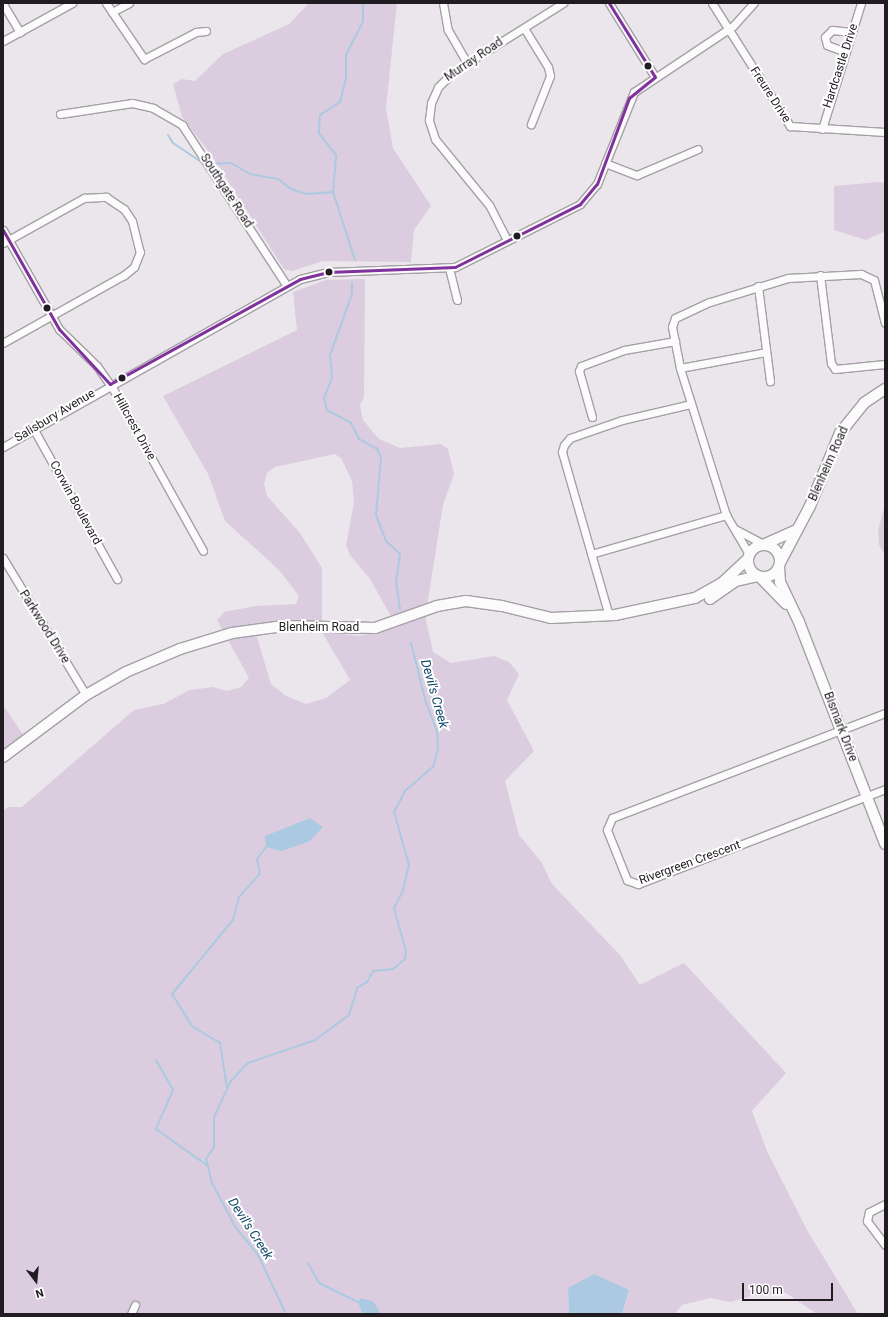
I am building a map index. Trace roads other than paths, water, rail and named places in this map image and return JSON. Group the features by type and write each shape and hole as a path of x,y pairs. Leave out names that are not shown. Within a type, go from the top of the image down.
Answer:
{"main road":[{"name":"Blenheim Road","path":"780,564 797,530 840,433 864,403 885,389"},
{"path":"764,544 776,550 780,564 771,576 759,577 748,557 764,544 797,530"},
{"name":"Blenheim Road","path":"612,616 695,598 722,583 748,557"},
{"name":"Bismark Drive","path":"780,564 780,582 794,611 885,844"},
{"name":"Blenheim Road","path":"3,757 86,695 180,649 232,633 284,626 375,628 437,606 466,602 502,606 551,618 612,616 638,617 677,611 709,599 741,578 759,577"},
{"name":"Bismark Drive","path":"759,577 794,611"}],"street":[{"path":"3,41 72,3"},
{"path":"106,3 138,55 150,58 189,35 206,31"},
{"path":"112,12 129,3"},
{"path":"443,3 448,30 467,63"},
{"name":"Murray Road","path":"507,240 489,205 441,148 431,129 430,112 435,91 444,79 563,3"},
{"path":"609,3 655,77"},
{"name":"Freure Drive","path":"712,3 788,124 822,129 885,132"},
{"name":"Salisbury Avenue","path":"3,447 110,384 287,286 328,272 449,268 584,200 595,187 629,98 655,77 728,29 754,3"},
{"name":"Hardcastle Drive","path":"822,129 861,3"},
{"path":"3,4 20,32"},
{"path":"524,28 548,67 550,76 531,124"},
{"path":"846,52 827,45 825,37 832,30 852,32"},
{"name":"Southgate Road","path":"60,114 132,103 153,108 182,124 287,286"},
{"path":"604,163 637,175 698,149"},
{"path":"3,343 134,267 140,252 132,221 114,201 106,197 84,198 6,241"},
{"name":"Hillcrest Drive","path":"3,230 6,241 51,316 110,384 203,551"},
{"path":"449,268 457,300"},
{"path":"820,275 831,363 835,369 885,364"},
{"path":"748,557 737,530 726,515 680,368 675,341 675,318 758,286 820,275 871,276 879,295 885,323"},
{"path":"758,286 770,381"},
{"path":"592,417 579,371 581,366 624,350 675,341"},
{"path":"680,368 766,352"},
{"path":"612,616 591,554 562,452 564,444 570,438 622,420 691,404"},
{"name":"Corwin Boulevard","path":"33,428 117,579"},
{"path":"591,554 726,515"},
{"path":"737,530 764,544"},
{"name":"Parkwood Drive","path":"3,558 86,695"},
{"name":"Rivergreen Crescent","path":"885,713 612,818 607,830 627,880 638,884 885,789"},
{"path":"885,1204 869,1212 867,1222 885,1245"},
{"path":"131,1314 135,1305"}],"water":[{"path":"310,818 323,827 310,841 282,851 266,847 265,836"},
{"path":"594,1274 629,1290 622,1314 569,1314 568,1288"},
{"path":"361,1298 374,1302 381,1314 362,1314 358,1302"}],"waterway":[{"name":"Devil's Creek","path":"355,260 333,192 336,155 319,133 320,115 340,102 346,78 346,55 363,21 363,3"},
{"path":"168,135 173,143 201,162"},
{"path":"212,164 231,163 250,174 278,179 291,189 306,194 333,192"},
{"name":"Devil's Creek","path":"352,283 352,294 330,355 332,378 324,398 327,410 351,423 359,439 377,449 381,457 376,515 386,541 400,554 396,581 400,609"},
{"name":"Devil's Creek","path":"286,1314 258,1255 236,1228 212,1183 206,1159 214,1147 214,1117 230,1082 248,1063 315,1040 349,1015 357,988 367,982 373,971 393,969 405,959 406,951 394,908 403,890 409,865 394,812 405,791 433,767 438,750 437,731 426,703 411,643"},
{"path":"227,1088 220,1043 192,1026 172,994 233,920 239,897 260,874 257,859 266,847"},
{"path":"156,1060 173,1090 156,1129 208,1166"},
{"path":"308,1263 319,1283 358,1302"}]}
